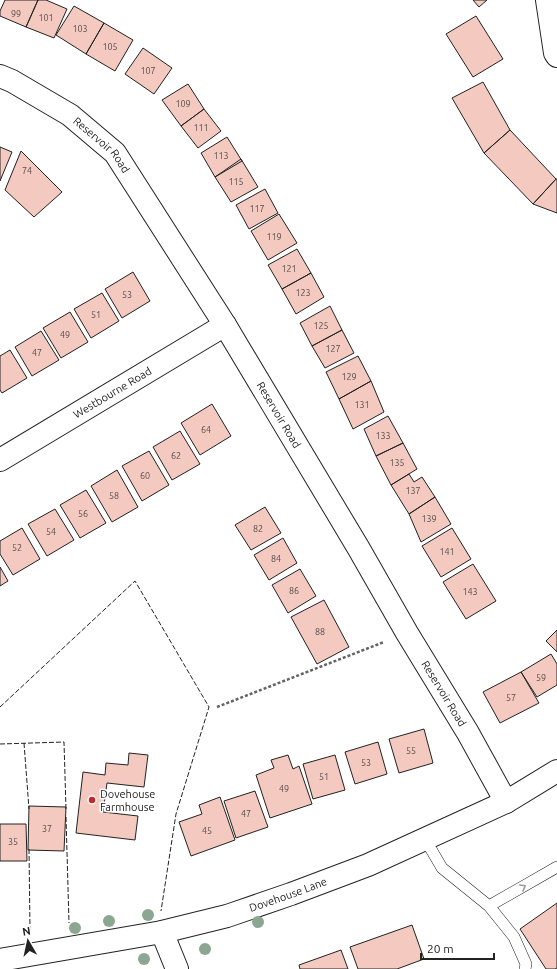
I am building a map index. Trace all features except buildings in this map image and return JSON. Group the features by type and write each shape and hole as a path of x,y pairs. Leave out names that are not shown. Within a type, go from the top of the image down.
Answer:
{"street":[{"path":"547,0 555,53 557,56"},
{"name":"Reservoir Road","path":"0,76 12,81 70,116 115,153 225,325 359,549 407,633 468,733 506,802"},
{"name":"Westbourne Road","path":"0,460 225,325"},
{"name":"Dovehouse Lane","path":"0,960 162,932 227,916 368,865 506,802 557,771"},
{"path":"162,932 177,969"}],"lane":[{"path":"425,839 442,868 489,906 514,937 526,964 525,969"},
{"path":"489,906 557,866"}],"path":[{"path":"216,707 407,633"}],"fence":[{"path":"0,707 135,581 209,707 176,814 161,911"},
{"path":"0,744 64,742 66,809"},
{"path":"24,743 29,809"},
{"path":"66,817 69,923"},
{"path":"29,849 30,930"}],"place":[{"name":"Dovehouse Farmhouse","path":"92,800"}]}
